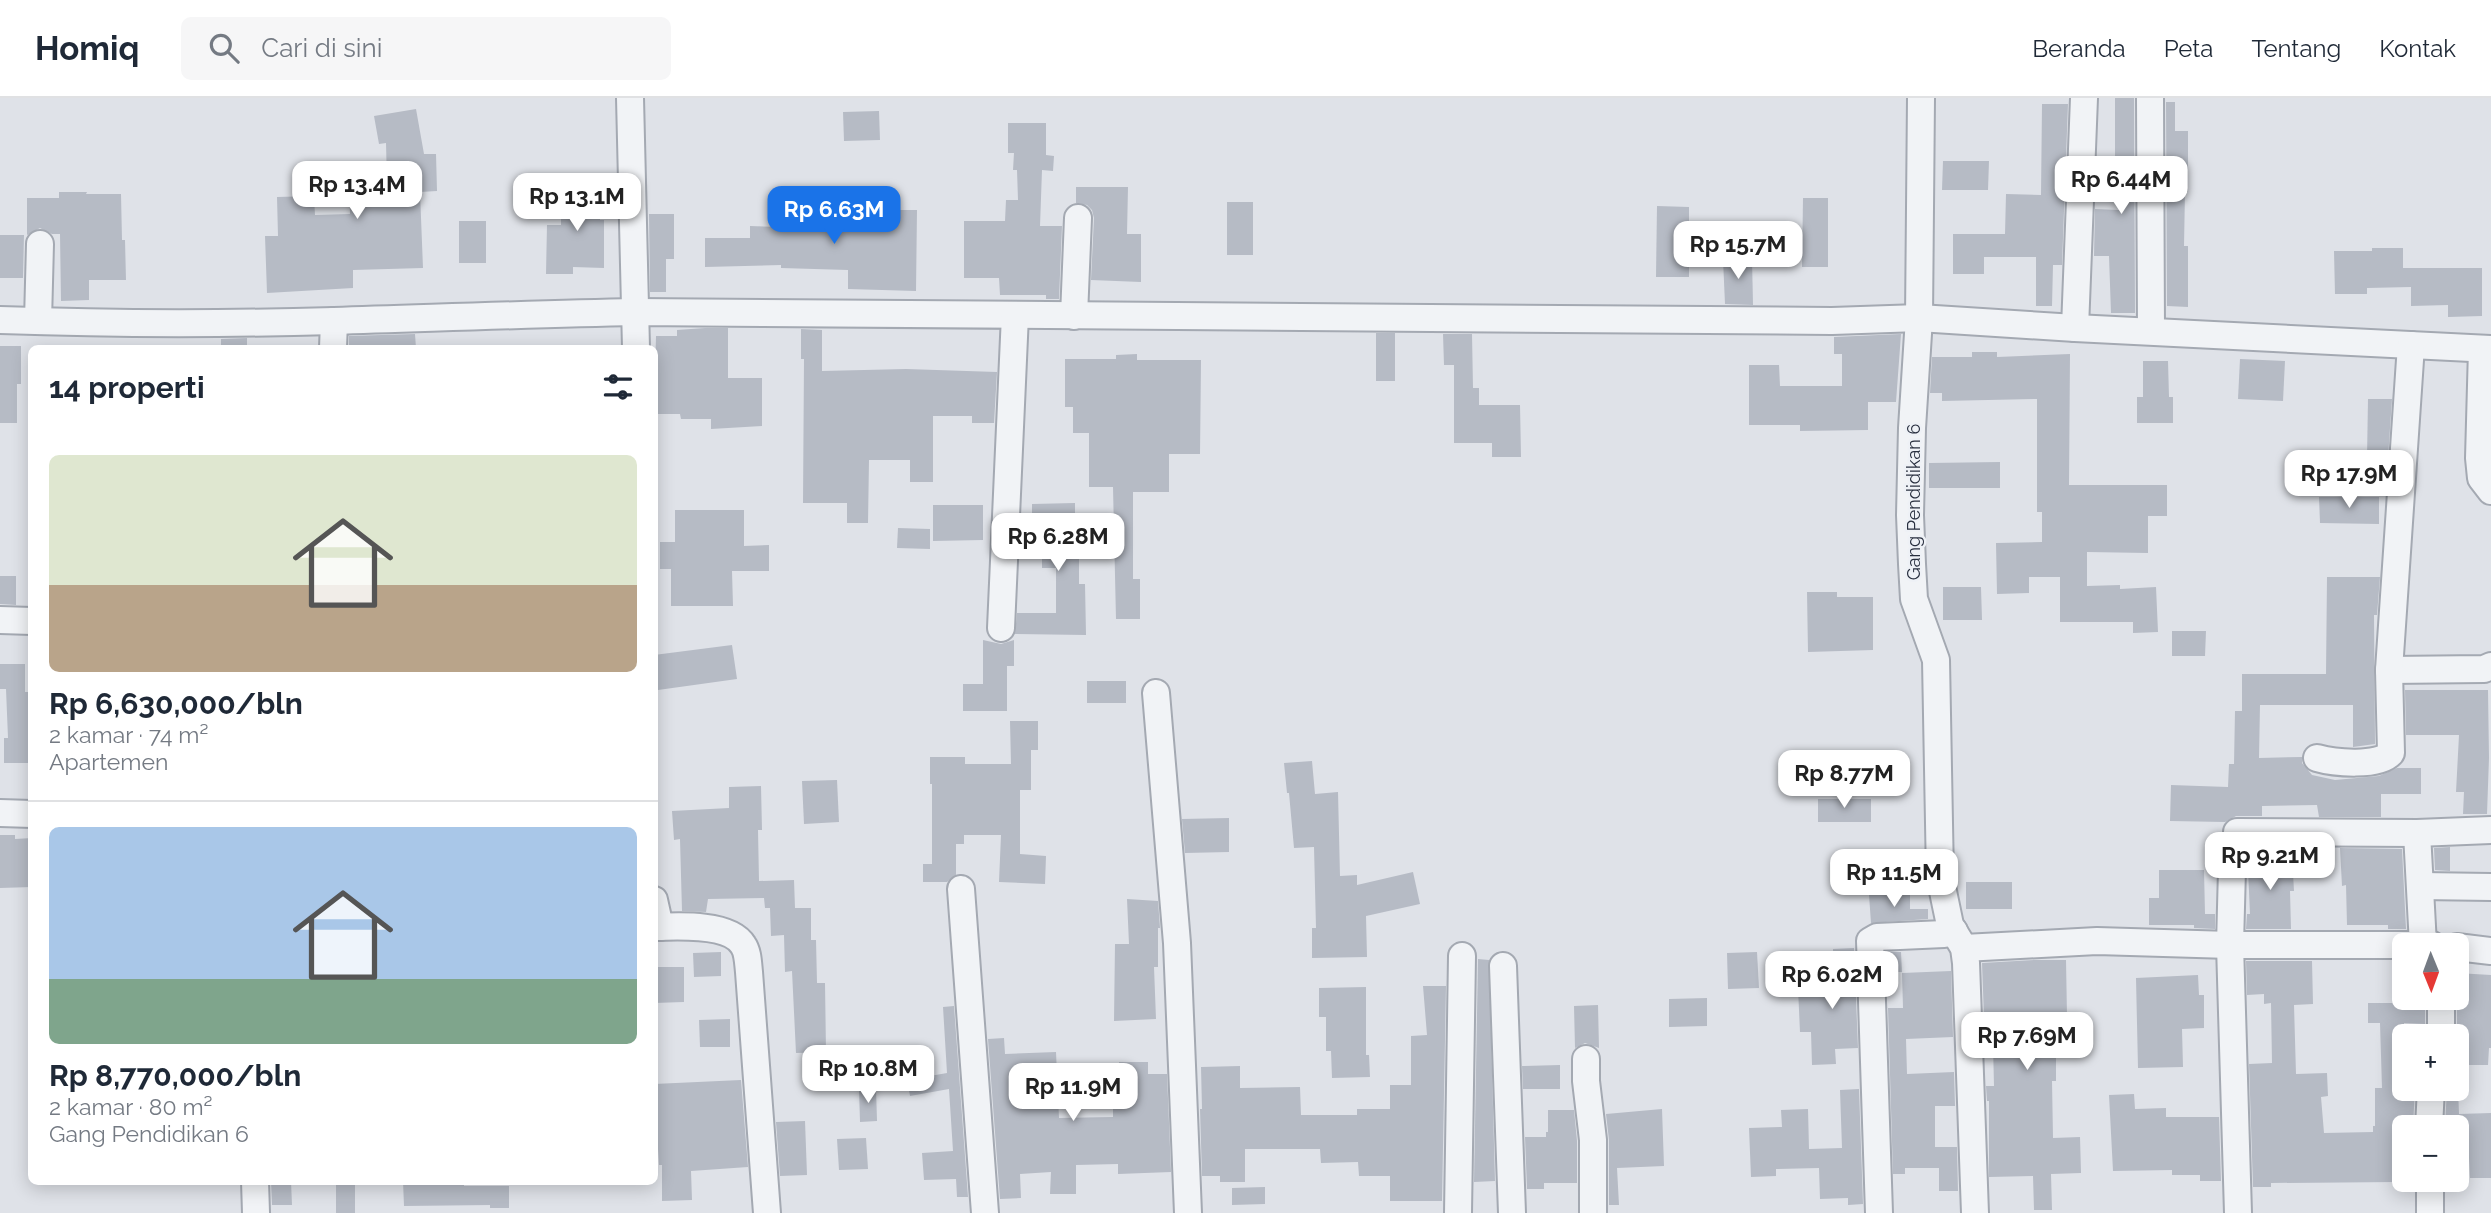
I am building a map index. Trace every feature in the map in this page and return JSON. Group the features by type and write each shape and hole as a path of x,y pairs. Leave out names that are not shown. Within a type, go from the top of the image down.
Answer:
{"street":[{"path":"630,98 636,345"},
{"name":"Gang Pendidikan 6","path":"1921,98 1919,318 1910,516 1914,599 1936,660 1940,877 1944,904 1966,963 1975,1213"},
{"path":"2075,328 2084,98"},
{"path":"2150,98 2151,331"},
{"path":"1074,316 1078,218"},
{"path":"38,321 40,244"},
{"path":"0,320 38,321 158,336 334,321 496,314 636,312 1832,321 1919,318 2487,349 2485,420 2479,458 2481,478 2491,491"},
{"path":"1001,628 1015,315"},
{"path":"333,345 334,321"},
{"path":"2317,758 2327,761 2380,761 2389,755 2392,748 2389,670 2411,345"},
{"path":"0,620 28,621"},
{"path":"2389,670 2484,669 2491,666"},
{"path":"1156,692 1177,943 1188,1213"},
{"path":"0,813 28,814"},
{"path":"2237,832 2417,833 2491,830"},
{"path":"2417,833 2423,933"},
{"path":"2232,869 2230,945 2238,1213"},
{"path":"1857,880 1940,877"},
{"path":"2421,886 2491,887"},
{"path":"961,889 985,1213"},
{"path":"658,927 723,930 739,938 746,948 766,1213"},
{"path":"1879,1213 1869,943 1872,938 1944,934 1959,940 2392,945"},
{"path":"2469,948 2491,951"},
{"path":"1458,1213 1462,956"},
{"path":"1503,966 1512,1213"},
{"path":"1586,1059 1593,1140 1593,1213"},
{"path":"255,1185 256,1213"},
{"path":"2430,1192 2430,1213"}],"building":[{"path":"2115,98 2134,98 2135,313 2111,313 2109,256 2094,256 2095,209 2119,210 2119,175 2115,175"},
{"path":"2166,102 2175,102 2175,131 2188,131 2188,192 2185,192 2184,246 2188,246 2188,307 2167,306"},
{"path":"2042,104 2068,104 2062,265 2053,265 2052,306 2036,306 2036,257 1984,257 1984,274 1953,274 1953,234 2005,234 2006,194 2041,195"},
{"path":"416,109 424,154 436,154 437,191 420,192 423,268 353,270 353,288 267,293 265,236 278,236 277,197 314,196 315,215 350,214 349,184 387,183 386,143 379,144 374,116"},
{"path":"879,111 880,140 844,141 843,112"},
{"path":"1008,123 1046,123 1046,155 1054,156 1053,171 1042,170 1040,226 1062,226 1059,299 1046,299 1046,295 1000,295 999,278 964,278 964,221 1005,221 1006,200 1018,200 1017,170 1013,170 1014,153 1008,153"},
{"path":"1943,161 1989,161 1988,190 1942,190"},
{"path":"1076,187 1128,187 1127,234 1141,234 1141,282 1091,280 1094,218 1087,205 1076,203"},
{"path":"561,188 600,188 600,220 604,220 604,268 573,267 573,274 546,274 547,225 561,225"},
{"path":"59,192 121,194 126,280 89,280 89,300 61,301 60,234 52,234 40,228 27,235 27,198 59,198"},
{"path":"846,194 876,194 876,210 917,210 916,291 848,289 848,270 781,268 781,265 705,267 705,238 750,238 750,226 782,227 782,221 818,221 818,214 845,214"},
{"path":"1803,198 1828,198 1828,267 1802,267"},
{"path":"1227,202 1253,202 1253,255 1227,255"},
{"path":"1657,206 1689,207 1689,277 1656,277"},
{"path":"649,214 674,214 674,259 666,259 666,292 650,292"},
{"path":"459,221 486,221 486,263 459,263"},
{"path":"0,235 24,235 23,278 0,278"},
{"path":"2372,248 2403,248 2403,268 2482,268 2482,316 2448,317 2448,305 2411,306 2411,287 2367,288 2367,294 2335,294 2334,251 2372,251"},
{"path":"1752,258 1753,305 1725,304 1723,259"},
{"path":"728,328 728,378 762,378 762,426 711,429 711,419 681,419 680,414 658,414 656,336 677,336 677,330"},
{"path":"801,329 822,330 822,371 906,369 997,372 994,423 972,423 972,416 933,416 933,482 910,482 910,460 869,460 868,523 847,523 847,503 803,503 804,359 801,359"},
{"path":"1376,333 1395,333 1395,381 1376,381"},
{"path":"415,334 416,345 349,345 349,336"},
{"path":"1443,334 1472,334 1473,388 1479,388 1479,405 1520,405 1521,457 1492,457 1492,443 1454,443 1454,365 1444,365"},
{"path":"1901,334 1896,402 1868,402 1868,430 1800,431 1800,425 1749,425 1749,365 1779,365 1780,386 1842,386 1842,354 1834,354 1834,337"},
{"path":"247,338 247,345 221,345 221,339"},
{"path":"0,346 21,346 17,423 0,423"},
{"path":"1972,352 1997,352 1997,357 2070,354 2069,485 2167,485 2167,516 2148,516 2148,553 2087,552 2087,586 2120,585 2120,589 2156,587 2158,632 2133,633 2133,622 2060,622 2060,577 2029,577 2029,593 1997,594 1996,543 2042,542 2042,512 2037,512 2037,399 1942,401 1942,393 1930,393 1932,357 1972,357"},
{"path":"1137,354 1137,360 1201,360 1200,454 1169,454 1169,492 1133,492 1133,579 1140,579 1140,619 1116,619 1113,487 1089,487 1089,433 1073,433 1073,407 1065,407 1065,359 1116,359 1116,355"},
{"path":"2240,359 2285,361 2283,401 2238,399"},
{"path":"2143,361 2168,361 2173,423 2137,423 2137,397 2143,397"},
{"path":"2368,399 2392,399 2388,458 2367,458"},
{"path":"2000,462 2000,488 1929,488 1929,463"},
{"path":"2319,497 2379,497 2379,524 2320,523"},
{"path":"1075,503 1075,547 1079,547 1079,584 1085,584 1086,635 1015,634 1017,613 1056,613 1056,568 1042,568 1042,534 1032,534 1032,504"},
{"path":"933,505 983,505 983,540 933,541"},
{"path":"675,510 744,510 744,546 769,545 769,571 732,571 733,606 671,606 671,569 660,569 660,542 675,542"},
{"path":"898,528 930,529 930,549 897,548"},
{"path":"0,576 16,576 16,605 0,604"},
{"path":"2327,577 2380,577 2377,615 2374,615 2375,744 2353,747 2353,705 2260,705 2259,758 2302,757 2302,763 2312,775 2335,780 2379,776 2397,768 2421,768 2421,794 2381,794 2381,817 2319,817 2317,805 2262,806 2262,816 2236,816 2225,822 2170,821 2171,785 2228,787 2229,764 2234,764 2235,711 2242,711 2242,674 2326,674"},
{"path":"1943,587 1981,587 1982,620 1943,620"},
{"path":"1807,592 1837,592 1837,597 1873,597 1873,650 1808,652"},
{"path":"2172,631 2206,631 2205,656 2172,656"},
{"path":"983,640 1001,644 1014,640 1014,666 1007,666 1007,711 963,711 963,684 983,684"},
{"path":"732,645 737,679 658,690 658,654"},
{"path":"0,664 25,664 25,692 28,692 28,763 4,763 4,738 8,738 6,689 0,689"},
{"path":"1087,681 1126,681 1126,703 1087,703"},
{"path":"2405,690 2488,690 2487,814 2463,814 2464,792 2456,792 2459,735 2406,735"},
{"path":"1010,721 1038,721 1038,750 1031,750 1031,790 1020,790 1020,854 1046,856 1045,884 999,882 1001,835 964,835 964,844 956,844 956,875 947,882 923,882 923,864 932,864 930,757 965,757 965,764 1011,764"},
{"path":"1312,761 1315,794 1338,792 1340,876 1357,875 1357,885 1413,872 1420,904 1366,916 1367,957 1312,958 1312,928 1316,928 1314,847 1294,848 1284,763"},
{"path":"837,780 839,822 804,824 802,781"},
{"path":"761,786 759,881 794,880 795,908 811,908 811,940 816,940 817,983 825,983 826,1052 796,1053 792,971 785,972 784,935 771,936 770,908 765,908 764,898 708,899 706,912 682,911 680,839 674,840 672,811 729,808 729,787"},
{"path":"1818,799 1871,799 1871,822 1818,822"},
{"path":"1229,818 1229,852 1185,853 1182,819"},
{"path":"0,835 15,835 15,839 28,838 28,887 0,888"},
{"path":"2450,847 2450,871 2435,870 2434,848"},
{"path":"2340,848 2402,849 2406,929 2388,929 2388,925 2347,925 2346,885 2342,886"},
{"path":"2292,855 2294,891 2290,891 2291,929 2246,929 2247,914 2250,914 2248,869 2244,858"},
{"path":"2159,870 2204,870 2205,914 2215,914 2215,929 2194,928 2194,925 2149,925 2149,898 2159,898"},
{"path":"1966,882 2012,882 2012,909 1966,909"},
{"path":"1910,894 1910,909 1928,909 1928,919 1871,923 1869,895"},
{"path":"1127,899 1158,901 1158,967 1154,967 1156,1019 1114,1021 1115,944 1129,944"},
{"path":"1854,948 1858,1048 1835,1049 1836,1064 1812,1065 1811,1032 1800,1032 1798,988 1834,987 1833,949"},
{"path":"721,952 721,976 694,977 693,953"},
{"path":"1757,952 1759,988 1728,989 1727,953"},
{"path":"1886,952 1901,952 1902,972 1887,972"},
{"path":"1478,959 1489,960 1495,1181 1474,1182"},
{"path":"2066,960 2067,1016 2071,1016 2072,1045 2056,1045 2056,1081 2052,1081 2053,1138 2080,1137 2081,1173 2051,1174 2052,1210 2034,1210 2033,1176 1989,1177 1989,1101 1986,1086 1994,1086 1993,1044 1985,1044 1982,963"},
{"path":"2246,961 2312,961 2313,1004 2294,1005 2296,1074 2327,1073 2328,1096 2321,1097 2324,1133 2373,1132 2375,1088 2382,1088 2380,1023 2368,1023 2368,1003 2392,1003 2392,1010 2425,1010 2425,1024 2392,1024 2392,1101 2414,1101 2414,1115 2392,1115 2392,1182 2271,1183 2271,1187 2253,1187 2249,1064 2272,1063 2271,1003 2264,1004 2264,994 2247,995"},
{"path":"658,967 684,967 684,1002 658,1003"},
{"path":"1951,971 1953,1037 1906,1039 1907,1074 1954,1072 1955,1106 1935,1106 1935,1147 1957,1147 1958,1191 1939,1191 1939,1168 1905,1168 1905,1174 1893,1174 1888,1008 1903,1008 1902,973"},
{"path":"2469,974 2491,975 2491,1048 2488,1065 2469,1065 2469,1024 2457,1024 2457,1010 2469,1010"},
{"path":"2198,975 2199,995 2204,995 2204,1028 2182,1029 2183,1067 2138,1068 2136,978"},
{"path":"1423,986 1446,986 1442,1201 1390,1201 1390,1176 1359,1176 1358,1162 1321,1163 1320,1149 1245,1149 1245,1182 1220,1182 1220,1176 1202,1176 1201,1067 1240,1066 1240,1088 1300,1087 1301,1115 1357,1115 1357,1109 1390,1109 1390,1085 1411,1085 1411,1036 1427,1035"},
{"path":"1366,987 1366,1055 1369,1055 1370,1077 1332,1078 1331,1051 1326,1051 1326,1017 1319,1017 1319,988"},
{"path":"1707,998 1707,1026 1669,1027 1669,999"},
{"path":"1598,1005 1599,1048 1585,1043 1575,1048 1574,1006"},
{"path":"954,1006 968,1197 957,1197 956,1179 924,1180 922,1153 953,1151 949,1089 910,1096 907,1080 947,1073 943,1007"},
{"path":"730,1019 730,1047 700,1047 699,1020"},
{"path":"1004,1038 1005,1054 1056,1052 1059,1118 1113,1117 1113,1097 1120,1098 1119,1062 1148,1062 1148,1074 1167,1074 1171,1172 1118,1174 1118,1164 1076,1165 1076,1194 1050,1194 1051,1172 1020,1174 1021,1198 1000,1199 988,1039"},
{"path":"1560,1065 1560,1089 1523,1089 1522,1066"},
{"path":"741,1080 748,1167 691,1171 692,1200 662,1201 662,1165 659,1165 658,1149 658,1084"},
{"path":"876,1089 877,1121 860,1122 859,1090"},
{"path":"1859,1089 1863,1204 1848,1205 1848,1198 1820,1199 1819,1168 1776,1169 1776,1176 1751,1177 1749,1128 1782,1127 1781,1110 1808,1109 1809,1149 1842,1148 1840,1090"},
{"path":"2134,1094 2135,1109 2166,1108 2166,1117 2219,1117 2221,1181 2200,1181 2200,1175 2172,1175 2172,1170 2113,1171 2109,1095"},
{"path":"2446,1101 2458,1101 2459,1114 2491,1113 2491,1178 2470,1178 2469,1115 2446,1115"},
{"path":"1662,1109 1664,1166 1617,1168 1619,1205 1609,1205 1609,1140 1606,1114"},
{"path":"1548,1110 1574,1110 1577,1183 1544,1183 1544,1189 1527,1189 1525,1137 1546,1137"},
{"path":"805,1121 807,1175 780,1176 776,1122"},
{"path":"866,1138 868,1169 839,1170 837,1139"},
{"path":"271,1185 291,1185 292,1205 272,1205"},
{"path":"336,1185 355,1185 355,1213 336,1213"},
{"path":"403,1185 509,1186 509,1208 490,1208 490,1205 404,1206"},
{"path":"1265,1187 1265,1204 1232,1205 1232,1188"}]}
